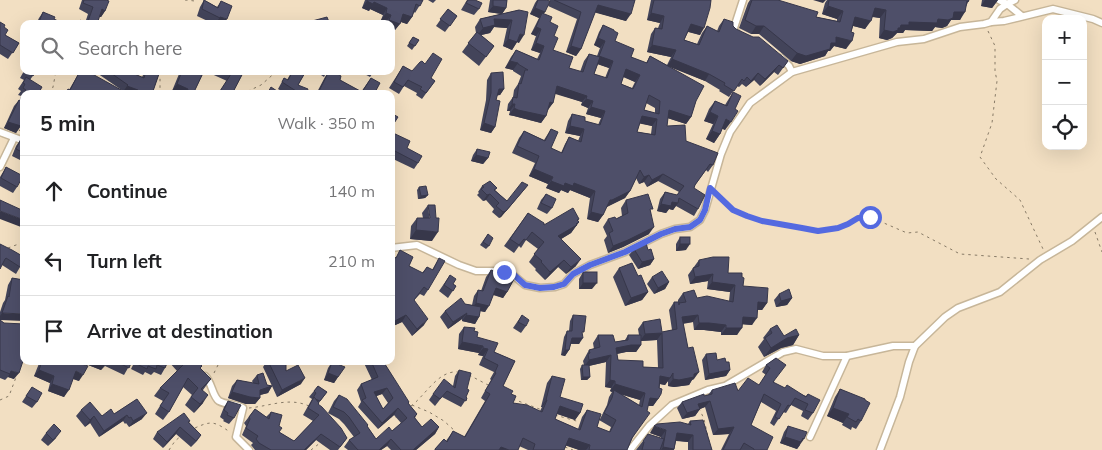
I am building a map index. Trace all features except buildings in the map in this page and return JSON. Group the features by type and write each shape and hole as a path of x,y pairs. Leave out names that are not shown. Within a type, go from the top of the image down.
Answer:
{"street":[{"path":"741,35 733,31 743,0"},
{"path":"999,0 1022,16"},
{"path":"988,23 1000,9 1015,0"},
{"path":"1000,9 1009,20"},
{"path":"395,248 417,245 476,271 504,272 514,275 525,285 554,287 564,284 573,274 590,265 625,252 661,234 675,229 690,227 700,220 705,210 710,188 730,132 750,103 792,72 897,42 924,39 960,27 1009,20 1053,9 1093,19 1102,24"},
{"path":"777,54 789,66 792,72"},
{"path":"0,132 20,140"},
{"path":"0,167 14,138"},
{"path":"880,450 900,397 915,346 945,317 958,308 1000,292 1043,258 1072,241 1102,217"},
{"path":"630,450 649,426 672,405 708,390 725,386 783,352 796,349 823,356 848,356 893,346 915,346"},
{"path":"810,437 848,356"},
{"path":"200,371 210,380 215,396 220,401 244,408 236,437 249,450"}],"path":[{"path":"185,0 195,1"},
{"path":"710,188 733,210 762,221 818,231 838,228 858,218 870,217 907,233 918,232 960,254 1043,258 1020,200 996,179 980,157 992,124 997,81 995,46 988,23"},
{"path":"52,90 56,75"},
{"path":"159,90 160,75"},
{"path":"250,90 261,85 272,75"},
{"path":"1094,224 1102,252"},
{"path":"5,248 20,243"},
{"path":"0,399 9,396 21,365"},
{"path":"210,380 218,365"},
{"path":"410,407 444,375 455,372 462,373"},
{"path":"468,375 491,386"},
{"path":"508,396 545,411"},
{"path":"694,396 704,419 711,450"},
{"path":"244,408 271,403 295,402 311,408"},
{"path":"412,405 444,421 455,431"},
{"path":"535,415 537,408"},
{"path":"389,417 397,417 404,412"},
{"path":"551,414 586,424"},
{"path":"190,431 207,422 216,423 236,437"},
{"path":"169,450 175,441 183,435"},
{"path":"311,450 325,439"},
{"path":"561,446 573,450"}],"route":[{"path":"504,272 514,275 525,285 540,288 564,284 573,274 590,265 625,252 661,234 675,229 690,227 700,220 705,210 710,188 733,210 762,221 818,231 838,228 858,218 870,217"}]}
